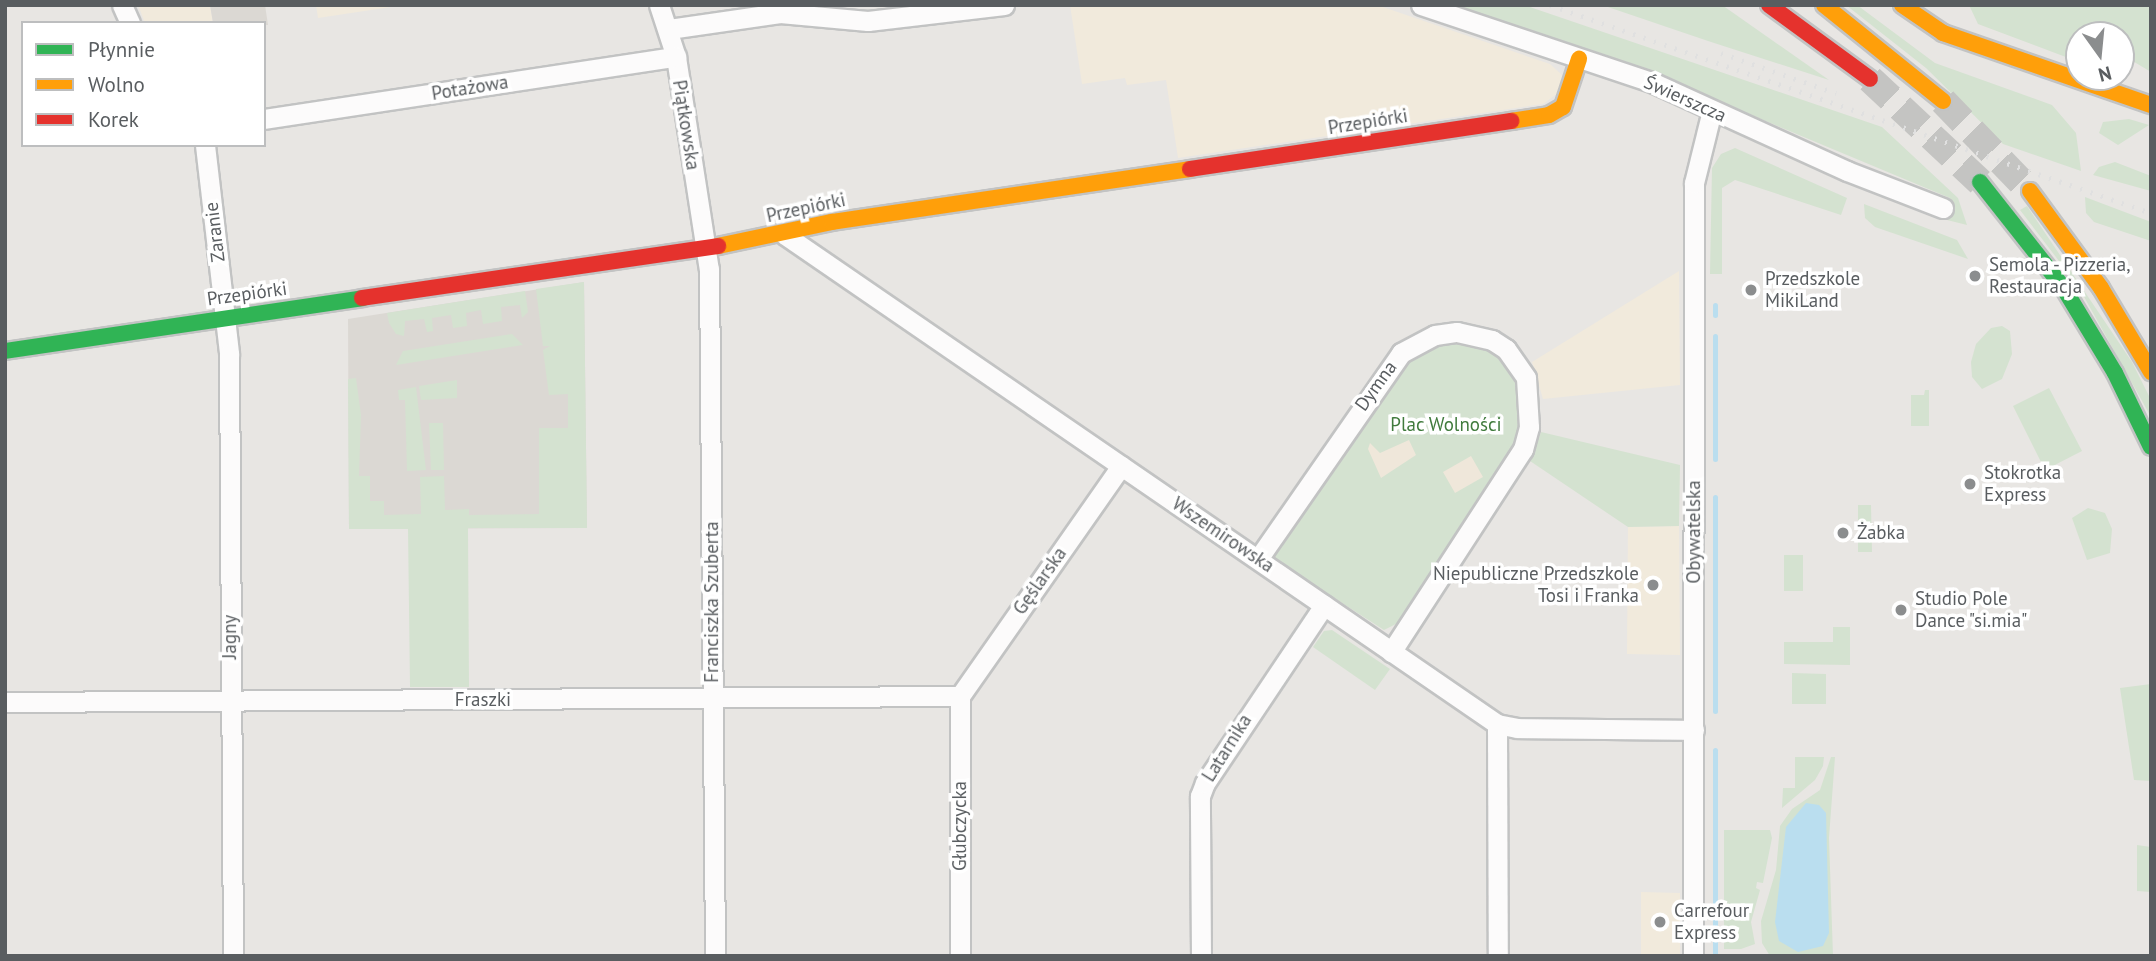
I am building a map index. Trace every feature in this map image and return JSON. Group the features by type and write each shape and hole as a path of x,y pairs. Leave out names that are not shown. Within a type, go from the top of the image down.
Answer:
{"street":[{"path":"122,5 129,21"},
{"name":"Piątkowska","path":"659,5 676,57 705,248"},
{"path":"669,29 780,13 868,21 1004,5"},
{"name":"Świerszcza","path":"1421,5 1654,83 1943,208"},
{"path":"1769,5 1870,79"},
{"path":"1824,5 1943,101"},
{"path":"1902,5 1942,33 2151,105"},
{"name":"Potażowa","path":"266,119 676,57"},
{"name":"Przepiórki","path":"5,351 705,248 785,235 832,222 925,207 1549,115 1563,107 1570,94 1579,59"},
{"name":"Obywatelska","path":"1693,956 1695,183 1712,110"},
{"name":"Zaranie","path":"205,147 226,319"},
{"path":"1980,182 2063,286 2115,373 2151,447"},
{"path":"2030,191 2101,288 2151,372"},
{"name":"Wszemirowska","path":"785,235 1497,724 1517,729 1694,730"},
{"name":"Franciszka Szuberta","path":"705,248 715,956"},
{"name":"Jagny","path":"226,319 233,956"},
{"name":"Dymna","path":"1258,559 1401,353 1435,335 1457,332 1484,337 1506,349 1526,378 1529,427 1523,449 1391,652"},
{"name":"Gęślarska","path":"960,696 1121,466"},
{"name":"Latarnika","path":"1201,956 1200,796 1205,783 1324,605"},
{"name":"Fraszki","path":"5,702 713,700 960,696"},
{"name":"Głubczycka","path":"960,696 960,956"},
{"path":"1497,724 1498,956"}],"shaded area":[{"path":"138,5 210,5 213,21 144,21"},
{"path":"210,5 265,5 268,25 266,21 213,21"},
{"path":"316,5 404,5 318,18"},
{"path":"1070,5 1377,5 1550,64 1562,75 1558,93 1543,104 1178,158 1166,80 1127,85 1125,78 1082,84"},
{"path":"1679,271 1680,385 1543,399 1532,362"},
{"path":"584,282 587,528 349,529 348,319"},
{"path":"1679,526 1680,655 1627,654 1628,527"},
{"path":"1641,892 1680,893 1680,956 1641,956"}],"green space":[{"path":"1447,5 1524,5 1882,127 1958,198 1967,225 1943,219 1950,198 1677,84"},
{"path":"1602,5 1722,5 1829,80 1708,41"},
{"path":"1846,5 1857,5 1935,63 2052,105 2076,133 2081,171 2003,144 1926,68"},
{"path":"1969,5 2151,5 2151,72 2135,62 2135,21 2065,21 2065,57 1978,24"},
{"path":"2129,119 2149,125 2118,145 2099,133 2103,122"},
{"path":"1735,148 1847,198 1841,215 1735,180 1722,188 1722,274 1710,274 1712,168 1721,154"},
{"path":"2115,162 2151,176 2151,191 2093,175 2099,167"},
{"path":"2085,197 2151,222 2151,241 2094,222 2086,213"},
{"path":"1864,204 1957,240 1968,259 1875,227 1865,218"},
{"path":"2027,206 2132,362 2151,400 2151,417 2078,286 2020,210"},
{"path":"584,282 587,528 468,528 469,687 410,687 408,529 349,529 348,379 356,378 361,415 359,476 370,476 370,501 384,501 384,515 421,514 420,477 444,476 445,510 469,509 469,515 539,514 539,428 568,428 568,394 549,395 543,350 550,346 543,346 536,289"},
{"path":"525,291 528,312 522,318 520,305 501,307 502,321 483,324 481,310 466,313 467,326 453,328 451,315 432,318 433,331 427,332 424,319 405,321 404,336 396,334 389,323 387,313"},
{"path":"2002,326 2010,331 2012,354 2002,379 1982,389 1972,377 1971,362 1976,344 1991,328"},
{"path":"512,334 523,345 396,365 403,351"},
{"name":"Plac Wolności","path":"1467,339 1502,357 1518,381 1523,398 1519,443 1398,623 1384,630 1283,565 1274,557 1275,550 1398,366 1424,346"},
{"path":"457,380 457,398 421,400 419,386"},
{"path":"416,387 426,470 407,471 405,400 399,400 398,390"},
{"path":"2049,388 2082,451 2045,470 2013,406"},
{"path":"1925,390 1929,390 1929,426 1911,426 1911,395 1924,395"},
{"path":"429,423 443,423 444,470 431,470"},
{"path":"1541,432 1680,465 1679,526 1628,527 1530,461"},
{"path":"1858,505 1871,505 1872,552 1858,552"},
{"path":"2088,508 2105,513 2112,529 2110,553 2087,560 2072,518"},
{"path":"1784,555 1803,555 1803,591 1784,591"},
{"path":"1833,627 1850,627 1850,665 1784,664 1784,642 1833,642"},
{"path":"1332,630 1390,669 1375,690 1313,647 1324,631"},
{"path":"1792,673 1826,674 1826,704 1792,704"},
{"path":"2151,684 2151,781 2134,780 2120,688"},
{"path":"1795,757 1824,757 1823,766 1815,780 1782,808 1783,788 1795,788"},
{"path":"1831,757 1835,757 1829,838 1833,956 1770,956 1762,943 1761,921 1776,870 1780,826 1792,809 1820,790"},
{"path":"1724,830 1770,830 1772,838 1763,883 1757,882 1756,888 1760,890 1751,922 1755,944 1741,949 1724,949"},
{"path":"2137,845 2151,847 2151,892 2137,891"}],"sand":[{"path":"1409,440 1416,455 1381,478 1368,449 1370,443 1380,453"},
{"path":"1471,456 1483,477 1455,493 1443,472"}],"water":[{"path":"1806,803 1819,805 1826,813 1829,933 1823,946 1798,952 1779,941 1775,922 1786,827"}],"waterway":[{"path":"1715,305 1715,315"},
{"path":"1715,336 1715,459"},
{"path":"1715,497 1715,711"},
{"path":"1715,750 1715,956"}],"tunnel":[{"path":"1870,79 1980,182"},
{"path":"1943,101 2030,191"}],"railway":[{"path":"1550,5 2151,213"},
{"path":"1721,53 1836,93"}],"traffic: fast":[{"path":"1980,182 2063,287 2115,373 2151,447"},
{"path":"5,351 362,298"}],"traffic: slow":[{"path":"1824,5 1943,101"},
{"path":"1902,5 1943,33 2151,105"},
{"path":"1511,121 1549,115 1563,107 1579,59"},
{"path":"718,246 832,222 1190,169"},
{"path":"2030,191 2101,288 2151,372"}],"traffic: jam":[{"path":"1769,5 1870,79"},
{"path":"1190,169 1511,121"},
{"path":"362,298 718,246"}],"place":[{"name":"Semola - Pizzeria, Restauracja","path":"1975,276"},
{"name":"Przedszkole MikiLand","path":"1751,290"},
{"name":"Stokrotka Express","path":"1970,484"},
{"name":"Żabka","path":"1843,533"},
{"name":"Niepubliczne Przedszkole Tosi i Franka","path":"1653,585"},
{"name":"Studio Pole Dance \"si.mia\"","path":"1901,610"},
{"name":"Carrefour Express","path":"1660,922"}]}
